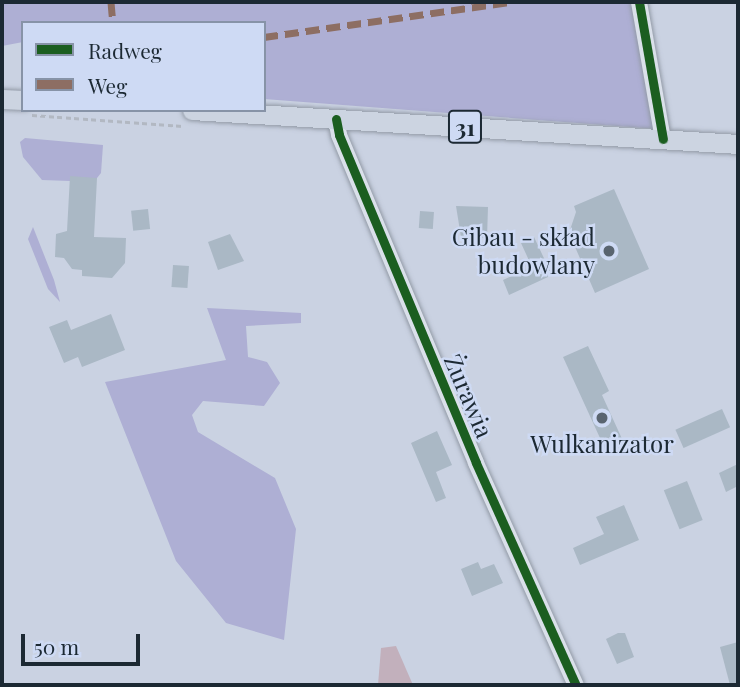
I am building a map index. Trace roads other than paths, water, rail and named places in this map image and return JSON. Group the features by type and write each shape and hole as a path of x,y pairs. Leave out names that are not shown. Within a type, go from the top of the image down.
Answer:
{"main road":[{"path":"2,99 21,100"},
{"name":"31","path":"227,112 738,144"}],"street":[{"path":"639,2 663,139"},
{"name":"Żurawia","path":"336,118 344,148 476,463 576,685"}],"place":[{"name":"Gibau - skład budowlany","path":"609,251"},
{"name":"Wulkanizator","path":"602,418"}]}
